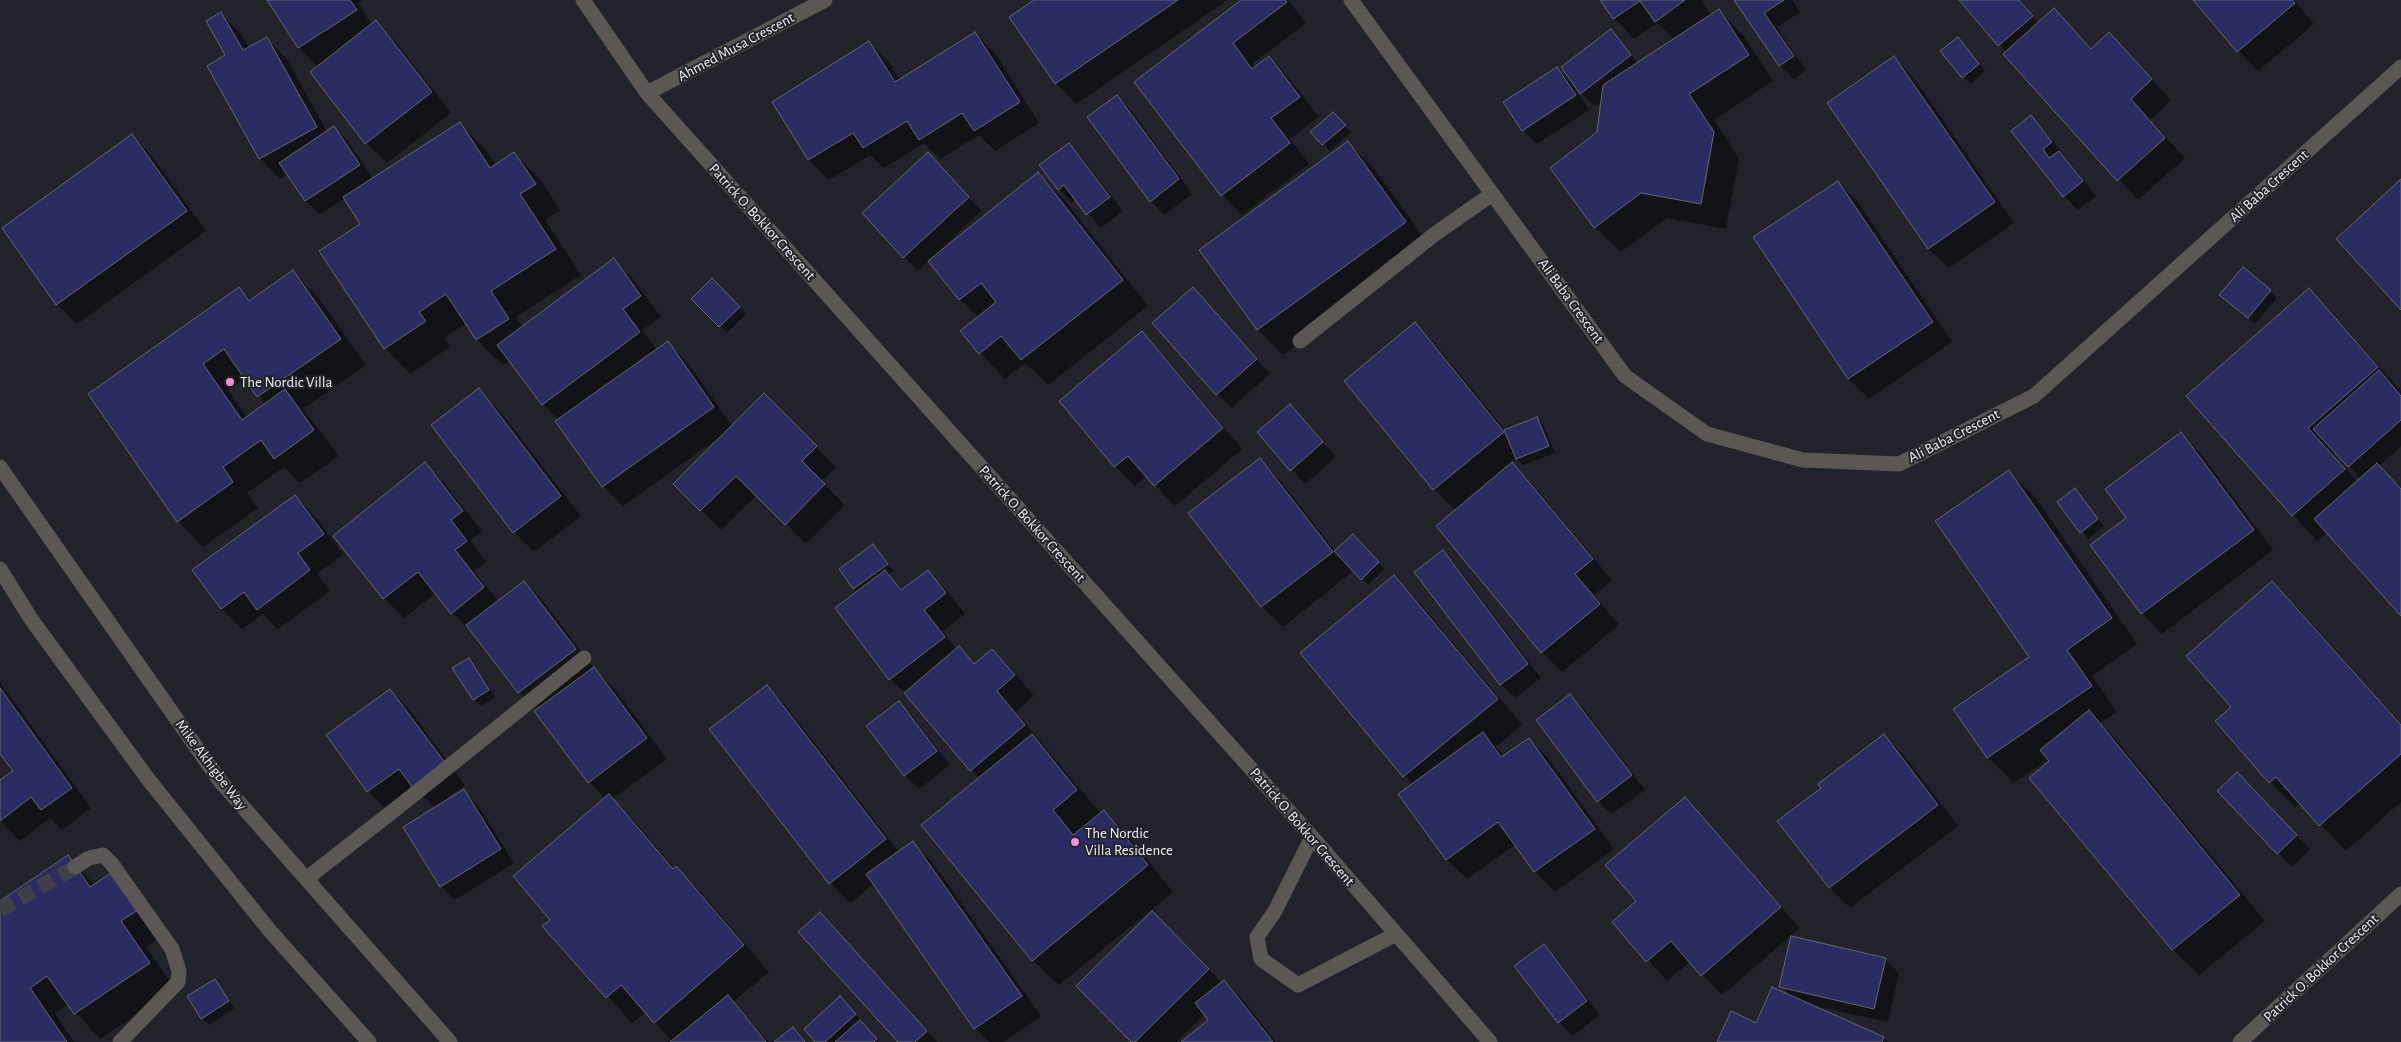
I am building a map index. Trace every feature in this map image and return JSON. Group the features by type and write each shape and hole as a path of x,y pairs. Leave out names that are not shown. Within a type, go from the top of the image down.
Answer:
{"street":[{"name":"Patrick O. Bokkor Crescent","path":"583,0 647,93 1312,837 1490,1042"},
{"name":"Ahmed Musa Crescent","path":"647,93 825,0"},
{"name":"Ali Baba Crescent","path":"1351,0 1626,376 1708,434 1803,460 1899,464 2034,396 2401,67"},
{"path":"1300,341 1435,234 1492,194"},
{"name":"Mike Akhigbe Way","path":"0,466 220,782 450,1042"},
{"path":"0,569 31,618 148,779 270,931 369,1042"},
{"path":"306,878 402,804 584,658"},
{"path":"1312,837 1275,910 1257,937 1261,959 1298,985 1396,934"},
{"path":"75,866 89,858 103,855 112,864 172,949 179,971 178,982 120,1042"},
{"name":"Patrick O. Bokkor Crescent","path":"2240,1042 2401,894"}],"building":[{"path":"267,0 350,0 357,10 298,48"},
{"path":"1034,0 1178,0 1055,84 1009,17"},
{"path":"1241,0 1285,0 1287,2 1233,43 1252,69 1269,56 1300,97 1271,118 1290,143 1221,196 1134,82"},
{"path":"1600,0 1685,0 1655,22 1640,1 1613,19"},
{"path":"1734,0 1784,0 1764,13 1794,56 1779,66"},
{"path":"1959,0 2019,0 2033,16 1998,46"},
{"path":"2193,0 2292,0 2295,3 2237,52"},
{"path":"2054,8 2091,49 2109,32 2152,79 2131,99 2165,138 2117,181 2003,54"},
{"path":"1719,9 1749,55 1689,94 1714,132 1701,204 1641,193 1594,228 1550,168 1597,132 1603,85"},
{"path":"221,12 243,50 267,37 317,127 259,159 207,66 225,55 206,21"},
{"path":"376,20 432,92 365,144 310,72"},
{"path":"1611,29 1631,55 1580,94 1561,67"},
{"path":"975,32 1020,102 974,131 962,113 919,140 907,121 863,148 853,133 808,160 772,102 869,41 895,82"},
{"path":"1958,37 1979,64 1962,78 1940,51"},
{"path":"1894,56 1995,202 1928,249 1827,103"},
{"path":"1557,67 1576,95 1522,131 1503,102"},
{"path":"1117,95 1179,179 1150,202 1087,117"},
{"path":"1333,112 1346,125 1322,145 1310,132"},
{"path":"2031,115 2052,142 2043,149 2049,158 2059,151 2083,181 2063,197 2011,131"},
{"path":"460,122 490,168 514,152 536,184 520,194 556,249 491,291 509,319 476,340 446,294 419,312 426,321 384,349 319,251 360,224 343,197"},
{"path":"334,126 360,165 305,201 279,163"},
{"path":"132,134 187,211 56,305 2,228"},
{"path":"1348,141 1406,222 1257,330 1199,250"},
{"path":"1069,143 1110,197 1086,215 1064,185 1058,190 1039,165"},
{"path":"928,152 969,197 903,258 862,213"},
{"path":"1038,172 1123,280 1021,360 1001,336 979,354 960,331 996,302 981,283 959,300 928,261"},
{"path":"2401,179 2401,310 2336,239"},
{"path":"1838,181 1933,322 1848,379 1753,237"},
{"path":"614,258 641,296 623,309 640,332 542,405 497,345"},
{"path":"2243,267 2271,290 2248,318 2219,295"},
{"path":"293,270 341,339 257,397 224,349 203,364 242,420 285,389 314,430 274,459 261,440 223,467 233,482 177,522 88,394 239,287 249,301"},
{"path":"712,278 740,307 719,327 691,299"},
{"path":"1193,287 1257,359 1216,395 1152,323"},
{"path":"2309,288 2378,367 2308,428 2345,469 2292,516 2186,396"},
{"path":"1415,322 1504,432 1433,490 1344,381"},
{"path":"1142,331 1223,428 1154,486 1128,456 1114,467 1059,401"},
{"path":"668,341 714,407 602,487 555,421"},
{"path":"2379,370 2401,396 2401,420 2348,467 2313,429"},
{"path":"479,388 561,496 513,533 431,425"},
{"path":"764,393 817,446 802,461 825,484 785,525 736,476 700,511 673,484"},
{"path":"1290,404 1323,442 1290,471 1257,432"},
{"path":"1537,417 1549,446 1516,459 1504,430"},
{"path":"2181,432 2254,530 2141,614 2090,545 2126,518 2105,489"},
{"path":"1260,458 1333,552 1261,607 1188,513"},
{"path":"425,462 463,511 451,520 467,541 455,550 484,587 451,614 418,572 383,599 333,536"},
{"path":"1512,462 1593,559 1575,574 1600,604 1541,653 1436,526"},
{"path":"2377,463 2401,489 2401,616 2314,519"},
{"path":"2009,470 2112,618 2067,650 2092,686 1987,758 1953,709 2029,657 1935,521"},
{"path":"2075,488 2098,519 2080,533 2057,502"},
{"path":"295,495 324,534 298,553 310,570 257,610 244,592 221,609 192,570"},
{"path":"1353,534 1379,562 1361,580 1334,551"},
{"path":"873,544 888,564 853,589 839,569"},
{"path":"1443,550 1528,664 1500,685 1414,572"},
{"path":"885,570 901,590 928,570 946,593 924,610 945,637 889,680 835,608"},
{"path":"1394,575 1498,699 1403,777 1300,653"},
{"path":"524,581 576,649 518,693 466,625"},
{"path":"2272,581 2401,725 2401,754 2319,826 2276,777 2269,783 2215,721 2231,707 2186,656"},
{"path":"959,646 974,664 992,649 1015,675 997,691 1025,725 970,771 904,693"},
{"path":"469,658 489,690 473,700 452,668"},
{"path":"594,667 647,738 588,783 534,711"},
{"path":"767,685 886,839 829,884 709,729"},
{"path":"0,688 72,788 41,810 31,797 0,821 0,780 13,771 0,754"},
{"path":"390,689 446,764 413,788 399,769 367,792 326,735"},
{"path":"1570,694 1632,775 1597,802 1536,720"},
{"path":"899,701 937,751 904,776 866,726"},
{"path":"2089,710 2240,895 2172,950 2029,778 2049,761 2040,750"},
{"path":"1483,732 1501,757 1529,738 1595,829 1534,872 1498,822 1446,860 1398,794"},
{"path":"1032,734 1077,790 1053,810 1073,835 1104,810 1148,865 1032,961 921,825"},
{"path":"1884,734 1938,805 1829,888 1777,821 1821,788 1818,784"},
{"path":"2237,772 2297,835 2277,854 2217,791"},
{"path":"464,789 501,849 440,887 403,827"},
{"path":"609,794 673,869 676,866 744,945 654,1023 621,985 606,998 542,926 550,920 513,876"},
{"path":"1685,797 1781,907 1701,976 1671,941 1646,962 1612,922 1636,901 1605,865"},
{"path":"913,841 1022,996 974,1029 866,874"},
{"path":"68,855 90,887 114,871 139,909 121,921 150,963 74,1014 47,976 30,988 67,1042 0,1042 0,901"},
{"path":"1152,911 1209,969 1135,1042 1131,1042 1076,986"},
{"path":"820,912 927,1031 915,1042 898,1042 798,932"},
{"path":"1791,936 1886,958 1874,1009 1779,987"},
{"path":"1544,944 1587,1001 1558,1023 1514,966"},
{"path":"215,979 229,1001 201,1019 187,996"},
{"path":"1224,980 1273,1042 1181,1042 1208,1020 1195,1003"},
{"path":"1772,987 1884,1037 1882,1042 1717,1042 1731,1011 1756,1023"},
{"path":"728,995 766,1042 670,1042"},
{"path":"840,996 856,1014 825,1042 815,1042 804,1029"},
{"path":"860,1020 877,1039 874,1042 835,1042"},
{"path":"793,1027 805,1042 774,1042"}],"tunnel":[{"path":"0,910 75,867"}],"place":[{"name":"The Nordic Villa","path":"230,382"},
{"name":"The Nordic Villa Residence","path":"1075,842"}]}
